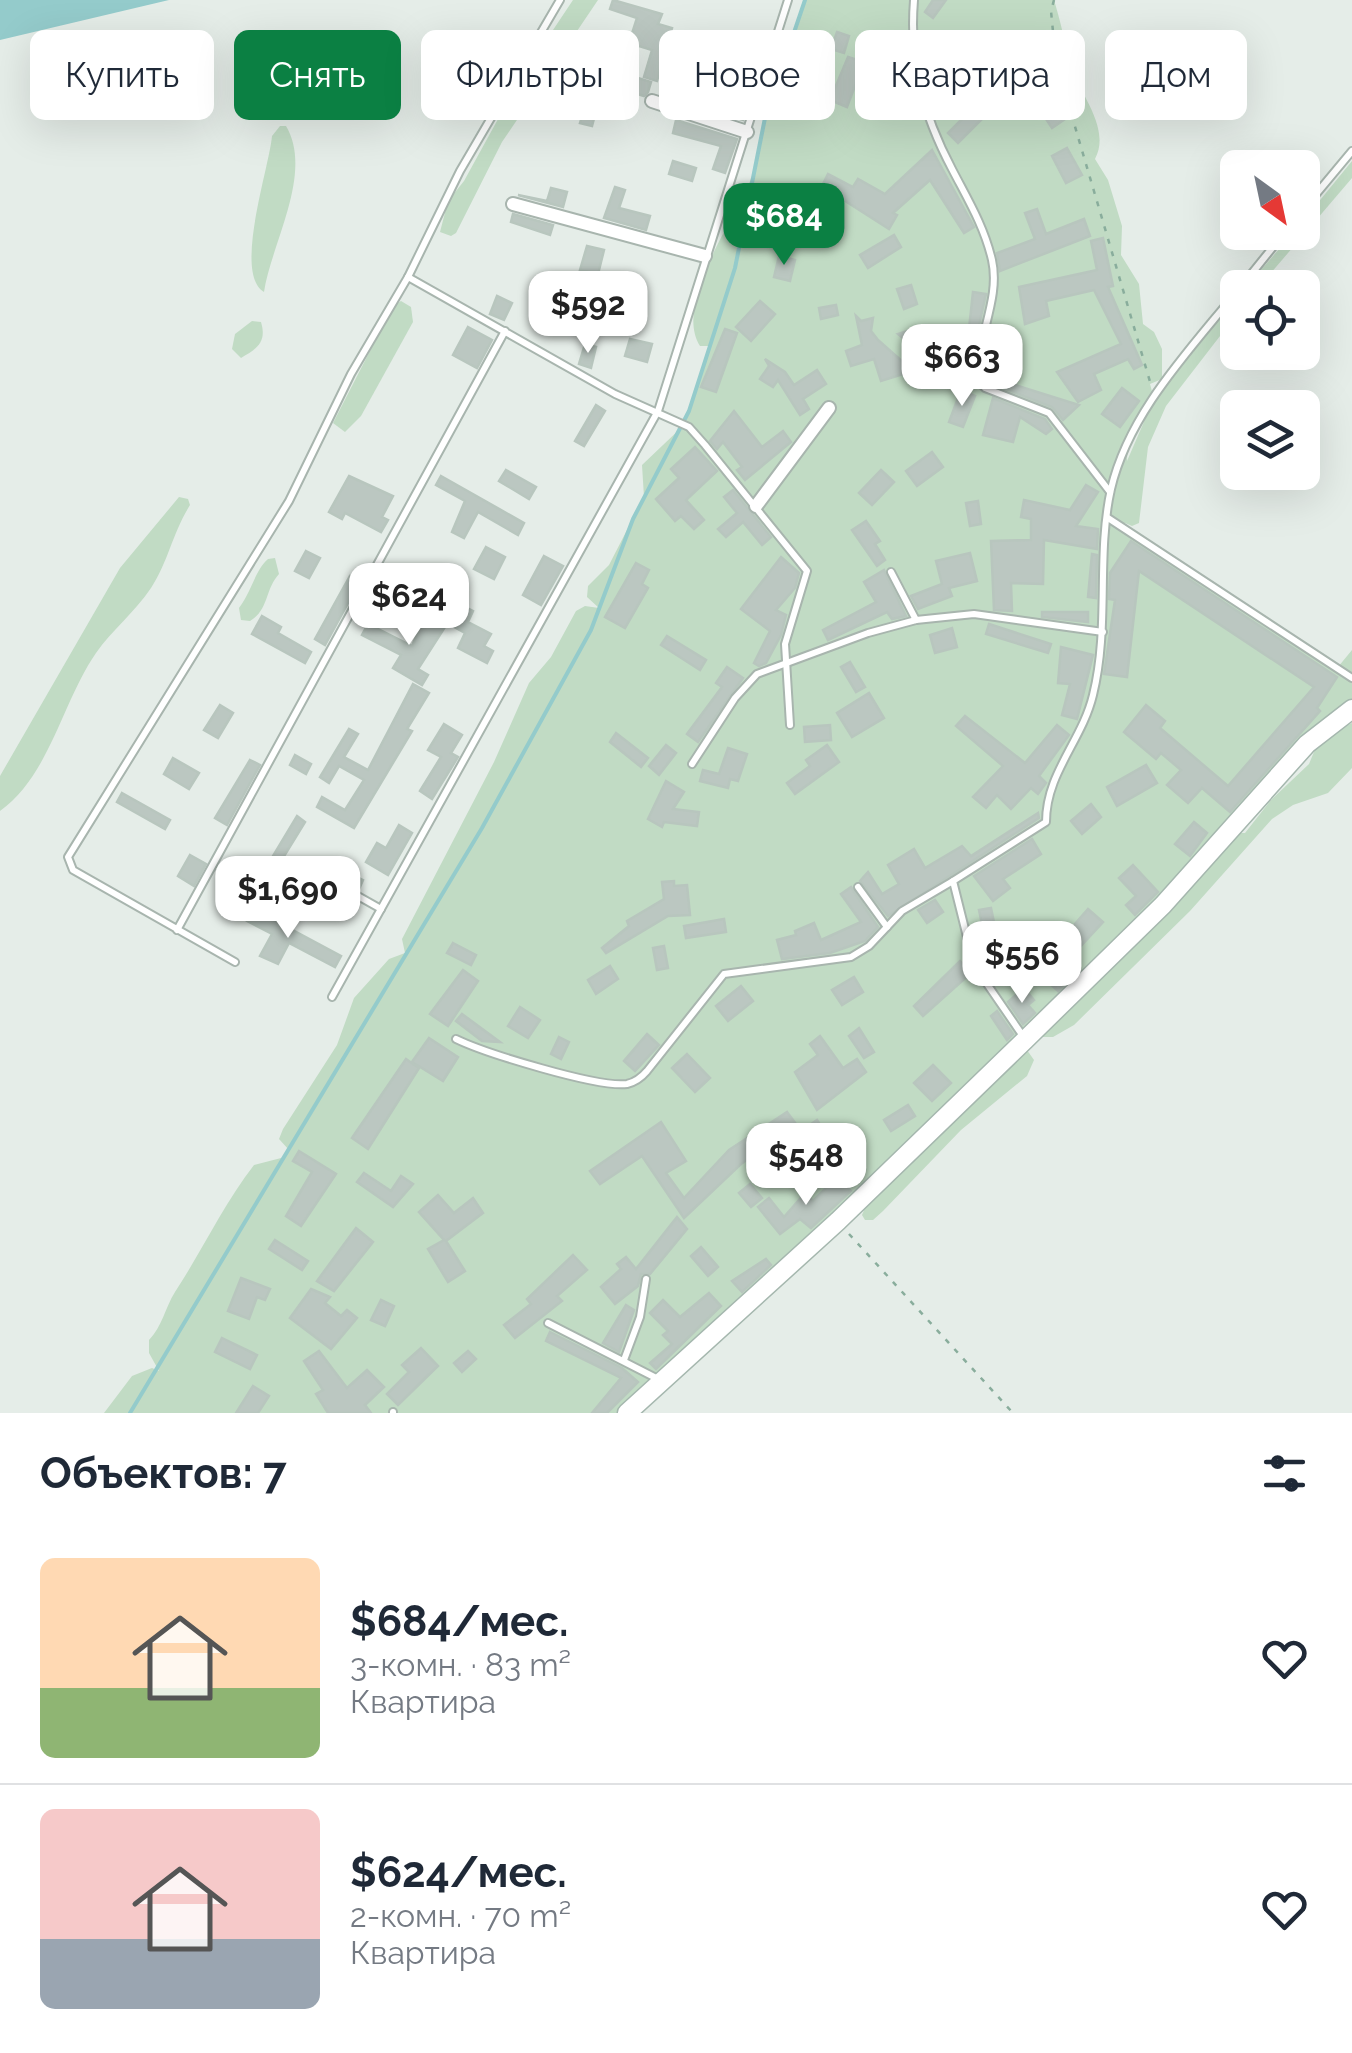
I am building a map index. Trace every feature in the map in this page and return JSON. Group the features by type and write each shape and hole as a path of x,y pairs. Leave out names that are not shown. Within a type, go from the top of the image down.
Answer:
{"main road":[{"path":"627,1413 838,1222 1164,905 1307,744 1352,709"}],"street":[{"path":"652,101 747,132"},
{"path":"513,204 706,256"},
{"path":"756,506 829,408"}],"lane":[{"path":"235,962 73,870 68,864 70,850 290,501 352,374 408,278 460,171 560,0"},
{"path":"332,996 663,413 706,256 788,0"},
{"path":"914,0 911,30 917,84 939,142 977,214 995,280 978,381 985,388 1049,414 1110,493"},
{"path":"1320,189 1352,151"},
{"path":"1254,270 1270,250"},
{"path":"408,278 615,394 689,427 807,571 784,665 790,725"},
{"path":"456,1039 539,1066 609,1082 632,1082 660,1056 724,974 851,958 902,910 1046,822 1046,796 1093,696 1104,632 1110,493 1120,461 1154,396 1220,312"},
{"path":"177,930 504,331"},
{"path":"1108,518 1352,678"},
{"path":"891,572 916,620"},
{"path":"692,764 752,679 868,633 916,620 974,614 1104,632"},
{"path":"953,881 974,965 1025,1040"},
{"path":"333,882 381,910"},
{"path":"858,888 887,927"},
{"path":"624,1360 640,1317 646,1280"},
{"path":"548,1323 660,1380"}],"path":[{"path":"1054,0 1051,11 1056,62 1154,396"},
{"path":"838,1222 1013,1413"}],"green space":[{"path":"573,0 598,0 578,30 553,30"},
{"path":"805,0 1054,0 1061,30 855,30 855,120 1085,120 1085,97 1099,134 1095,159 1108,180 1122,226 1121,255 1139,284 1143,324 1154,332 1162,349 1162,379 1150,384 1153,395 1128,437 1127,461 1153,401 1220,319 1220,336 1166,406 1148,447 1139,523 1125,523 1124,527 1338,667 1352,650 1352,709 1229,833 1245,833 1271,800 1309,764 1316,747 1329,734 1352,723 1352,768 1328,793 1293,805 1272,819 1190,911 1074,1025 1053,1037 1027,1037 635,1413 104,1413 132,1376 152,1368 159,1371 149,1353 149,1340 175,1292 254,1165 285,1157 289,1150 279,1139 283,1129 337,1045 354,998 389,959 405,953 402,939 494,762 529,683 551,657 576,611 585,606 599,608 587,597 588,586 609,565 644,497 642,465 684,425 710,346 700,346 694,328 701,282 755,169 764,120 835,120 835,30 795,30"},
{"path":"498,120 517,120 451,236 440,232 448,201 464,181"},
{"path":"280,126 286,126 293,145 293,187 264,292 255,281 252,243 272,136"},
{"path":"1352,161 1352,178 1320,216 1320,200"},
{"path":"1278,250 1291,250 1274,270 1261,270"},
{"path":"401,301 411,307 413,322 361,416 345,432 333,423 393,306"},
{"path":"252,321 261,322 262,340 241,358 232,349 235,334"},
{"path":"179,497 188,499 190,505 157,578 96,653 31,778 0,811 0,776 120,568"},
{"path":"275,558 279,574 264,605 250,621 241,620 239,608 256,575 268,559"},
{"path":"1027,1050 1034,1060 1027,1076 961,1130 873,1220 865,1220 865,1208"}],"water":[{"path":"0,0 169,0 30,30 0,40"}],"building":[{"path":"613,0 662,14 658,24 672,28 659,30 657,81 644,77 652,50 639,46 639,30 633,30 637,18 610,9"},
{"path":"933,0 946,0 933,18 925,12"},
{"path":"837,32 849,36 844,53 835,50"},
{"path":"848,57 855,59 855,86 847,107 835,102 835,88"},
{"path":"639,78 651,82 644,96 639,94"},
{"path":"676,120 737,139 725,173 713,169 721,146 673,133"},
{"path":"961,120 981,120 958,143 948,133"},
{"path":"1047,120 1064,120 1052,128"},
{"path":"1067,148 1082,175 1066,183 1052,156"},
{"path":"932,150 974,227 964,233 930,180 893,213 897,215 889,229 822,186 828,174 853,187 858,179 885,194"},
{"path":"673,161 696,168 692,181 669,174"},
{"path":"615,187 625,190 619,208 650,216 646,230 604,218"},
{"path":"551,188 567,192 563,207 518,195 547,201"},
{"path":"1037,209 1046,234 1084,219 1090,236 1000,271 997,253 1035,239 1025,213"},
{"path":"513,214 553,225 550,235 511,222"},
{"path":"894,235 901,247 868,268 860,255"},
{"path":"1103,238 1113,286 1108,287 1142,365 1134,369 1128,359 1094,374 1101,390 1078,402 1057,372 1121,344 1094,290 1046,301 1049,316 1025,324 1019,287 1097,270 1091,241"},
{"path":"587,246 604,250 598,274 580,270"},
{"path":"779,256 795,260 790,281 774,277"},
{"path":"911,285 917,304 904,309 897,289"},
{"path":"627,286 637,289 631,307 621,305"},
{"path":"973,292 986,294 976,339 968,338"},
{"path":"497,296 512,303 504,320 490,314"},
{"path":"760,301 775,314 751,341 736,327"},
{"path":"836,305 838,315 821,319 819,308"},
{"path":"856,316 861,321 873,318 871,331 913,371 881,381 874,359 851,366 846,351 862,345"},
{"path":"468,327 492,340 477,368 453,355"},
{"path":"725,329 737,333 716,392 701,387"},
{"path":"913,329 921,353 898,334"},
{"path":"630,339 652,344 647,362 625,356"},
{"path":"585,344 596,347 591,368 579,364"},
{"path":"955,345 968,356 951,377 938,366"},
{"path":"765,359 785,372 794,385 817,370 826,384 803,399 809,409 800,415 778,380 773,387 760,379 769,366"},
{"path":"999,369 1018,372 1015,385 1079,405 1063,420 1052,407 995,385"},
{"path":"1122,388 1139,401 1120,427 1102,414"},
{"path":"961,390 975,396 963,427 949,422"},
{"path":"993,398 1045,419 1052,429 1046,434 1020,417 1013,442 983,435"},
{"path":"596,405 605,411 584,446 575,441"},
{"path":"734,411 762,447 783,431 791,442 745,480 737,470 742,467 723,442 717,449 710,441"},
{"path":"695,447 717,471 686,500 704,520 694,529 681,516 675,521 656,499 679,478 671,469"},
{"path":"932,452 943,467 917,486 906,471"},
{"path":"506,470 536,487 529,499 499,481"},
{"path":"881,470 894,482 872,505 859,493"},
{"path":"349,476 393,496 382,517 388,520 381,532 345,513 342,519 329,512"},
{"path":"441,476 524,523 518,535 478,512 464,538 452,532 465,501 436,485"},
{"path":"1086,485 1098,492 1076,526 1098,529 1097,549 1044,540 1043,584 1011,583 1012,611 994,610 991,541 1031,540 1031,519 1021,517 1024,500 1070,510"},
{"path":"733,490 771,537 762,545 743,522 726,537 718,529 737,513 724,497"},
{"path":"978,501 981,524 970,526 966,503"},
{"path":"866,521 880,541 875,544 885,560 877,566 852,530"},
{"path":"1131,541 1337,677 1317,708 1320,711 1230,812 1202,788 1188,803 1167,785 1181,770 1161,753 1156,759 1124,732 1146,705 1165,721 1160,728 1228,786 1314,687 1139,571 1127,677 1104,674 1115,600 1109,599 1110,573"},
{"path":"486,547 505,557 494,579 474,569"},
{"path":"306,551 320,558 309,578 295,571"},
{"path":"970,553 977,581 949,588 952,596 918,609 911,596 942,584 936,561"},
{"path":"1092,554 1097,555 1096,598 1088,597"},
{"path":"544,556 563,566 541,605 523,595"},
{"path":"781,557 799,573 795,588 776,610 786,615 781,635 766,663 759,666 754,663 770,631 741,609"},
{"path":"636,563 649,570 642,584 648,588 625,628 605,617"},
{"path":"884,570 906,616 892,619 887,612 828,640 823,630 876,602 864,582"},
{"path":"406,574 437,591 427,610 396,594"},
{"path":"350,576 360,581 325,645 315,639"},
{"path":"456,602 473,611 468,622 491,634 484,646 493,651 487,663 458,648 465,633 445,622"},
{"path":"1042,612 1088,612 1088,622 1042,617"},
{"path":"262,616 281,627 278,633 311,652 305,663 252,634"},
{"path":"425,616 445,627 418,669 428,675 422,685 393,668 401,655 362,635 368,624 412,646"},
{"path":"989,624 1051,644 1048,653 986,634"},
{"path":"952,628 957,647 935,653 930,635"},
{"path":"667,636 706,660 700,670 661,645"},
{"path":"1061,647 1093,655 1077,719 1062,715 1070,684 1058,683"},
{"path":"850,662 865,687 856,692 841,667"},
{"path":"727,667 743,678 698,742 687,734 722,687 716,683"},
{"path":"413,684 429,693 407,729 412,731 354,828 317,807 322,797 345,810 364,780 339,766 329,783 320,777 349,729 358,734 344,757 368,770"},
{"path":"869,693 884,718 852,737 837,713"},
{"path":"220,705 233,713 218,738 204,730"},
{"path":"965,716 1025,763 1057,725 1069,735 1039,776 1046,783 1038,794 1031,788 1011,809 997,795 986,808 973,797 1003,766 956,726"},
{"path":"444,724 462,735 451,753 458,757 432,799 420,791 441,757 428,750"},
{"path":"830,725 831,740 805,742 804,727"},
{"path":"616,733 648,758 641,767 610,742"},
{"path":"666,745 676,753 659,775 649,766"},
{"path":"827,745 839,762 795,794 787,783 810,766 806,760"},
{"path":"728,748 747,754 738,781 730,779 728,788 700,781 703,770 719,774"},
{"path":"295,755 311,764 306,774 290,765"},
{"path":"173,758 199,773 189,789 164,774"},
{"path":"250,760 260,765 227,825 215,818"},
{"path":"1146,765 1157,783 1117,806 1107,787"},
{"path":"666,781 684,792 673,809 699,812 697,826 664,822 662,827 648,819"},
{"path":"122,793 170,820 165,829 117,802"},
{"path":"1091,804 1101,817 1082,834 1071,821"},
{"path":"1038,813 1039,818 888,916 860,881 868,872 882,894 899,884 888,865 914,849 925,868 962,846 971,856"},
{"path":"297,816 305,822 278,866 270,861"},
{"path":"1194,822 1207,833 1190,856 1175,844"},
{"path":"399,825 412,833 388,875 366,862 377,843 386,848"},
{"path":"1032,839 1041,854 1003,879 1010,888 993,901 974,876"},
{"path":"190,855 206,864 194,886 178,876"},
{"path":"1133,865 1158,892 1135,915 1126,905 1136,896 1119,878"},
{"path":"334,866 363,880 359,889 335,876 328,878"},
{"path":"307,873 326,880 329,887 353,901 347,912 312,898 305,911 290,903"},
{"path":"674,881 674,886 687,885 690,915 668,916 606,953 602,948 629,926 627,921 664,899 662,882"},
{"path":"851,887 878,927 865,941 830,953 782,959 777,940 796,935 795,931 814,923 821,940 861,922 841,894"},
{"path":"935,900 943,912 927,923 918,910"},
{"path":"991,908 997,937 985,939 979,910"},
{"path":"253,909 341,956 335,967 289,943 278,964 260,956 272,934 247,921"},
{"path":"1088,909 1103,922 1067,961 1077,972 1058,991 1031,966 1053,949"},
{"path":"724,919 726,932 686,938 684,926"},
{"path":"453,943 476,955 471,965 447,953"},
{"path":"664,946 668,968 657,970 653,948"},
{"path":"960,961 971,973 923,1016 914,1006"},
{"path":"610,966 618,979 596,994 588,980"},
{"path":"463,970 478,981 448,1026 430,1014"},
{"path":"854,977 863,992 842,1005 832,990"},
{"path":"741,986 753,1001 728,1021 716,1006"},
{"path":"1024,988 1034,1000 1028,1005 1035,1013 1023,1024 1008,1002"},
{"path":"520,1007 540,1020 528,1038 508,1026"},
{"path":"997,1011 1013,1034 1007,1040 991,1016"},
{"path":"462,1014 500,1042 482,1041 456,1021"},
{"path":"859,1028 874,1052 864,1058 849,1036"},
{"path":"647,1034 659,1045 635,1071 624,1061"},
{"path":"820,1036 843,1068 857,1059 866,1072 817,1110 795,1072 818,1055 810,1044"},
{"path":"559,1037 569,1042 561,1059 551,1054"},
{"path":"429,1038 458,1057 443,1081 412,1062"},
{"path":"687,1054 710,1078 695,1092 672,1068"},
{"path":"406,1059 419,1068 368,1149 352,1138"},
{"path":"933,1065 951,1083 932,1101 914,1083"},
{"path":"908,1105 915,1116 891,1131 884,1120"},
{"path":"787,1112 796,1124 741,1164 684,1218 642,1156 600,1184 590,1171 661,1122 686,1161 666,1173 684,1198 729,1150"},
{"path":"817,1120 824,1131 809,1142 801,1131"},
{"path":"299,1151 336,1174 301,1226 286,1216 312,1172 293,1161"},
{"path":"364,1173 391,1191 401,1176 413,1184 393,1207 357,1182"},
{"path":"837,1177 851,1191 811,1228 800,1219 780,1234 758,1207 769,1198 784,1217 805,1193 813,1201"},
{"path":"750,1184 762,1198 751,1207 739,1193"},
{"path":"438,1195 454,1213 473,1198 483,1213 446,1241 465,1271 448,1282 428,1249 444,1240 419,1212"},
{"path":"677,1217 687,1229 650,1274 641,1274 638,1286 615,1304 601,1287 621,1269 617,1264 626,1257 636,1269"},
{"path":"356,1228 373,1242 334,1291 317,1281"},
{"path":"275,1240 308,1261 302,1270 269,1249"},
{"path":"701,1247 718,1267 708,1276 691,1256"},
{"path":"573,1255 587,1270 557,1296 562,1301 515,1338 504,1325 531,1304 527,1299"},
{"path":"766,1259 771,1265 742,1292 732,1281"},
{"path":"241,1278 270,1289 265,1300 257,1297 249,1319 228,1311"},
{"path":"311,1289 330,1297 325,1303 341,1316 347,1310 357,1318 331,1349 290,1318"},
{"path":"709,1293 721,1306 656,1369 650,1363 672,1344 663,1335 668,1331 650,1313 663,1300 680,1317"},
{"path":"381,1300 394,1306 385,1326 371,1320"},
{"path":"626,1305 634,1310 619,1352 603,1343"},
{"path":"550,1332 622,1368 638,1382 607,1413 592,1413 621,1378 546,1341"},
{"path":"222,1338 257,1355 250,1369 215,1352"},
{"path":"421,1348 438,1366 398,1405 387,1394 409,1372 402,1365"},
{"path":"319,1351 347,1388 367,1370 384,1387 365,1405 371,1413 328,1413 316,1394 323,1390 304,1361"},
{"path":"468,1351 476,1359 462,1372 454,1363"},
{"path":"253,1386 269,1396 258,1413 236,1413"}],"waterway":[{"path":"130,1413 482,828 591,630 633,519 689,411 735,268 765,118 805,0"}]}
